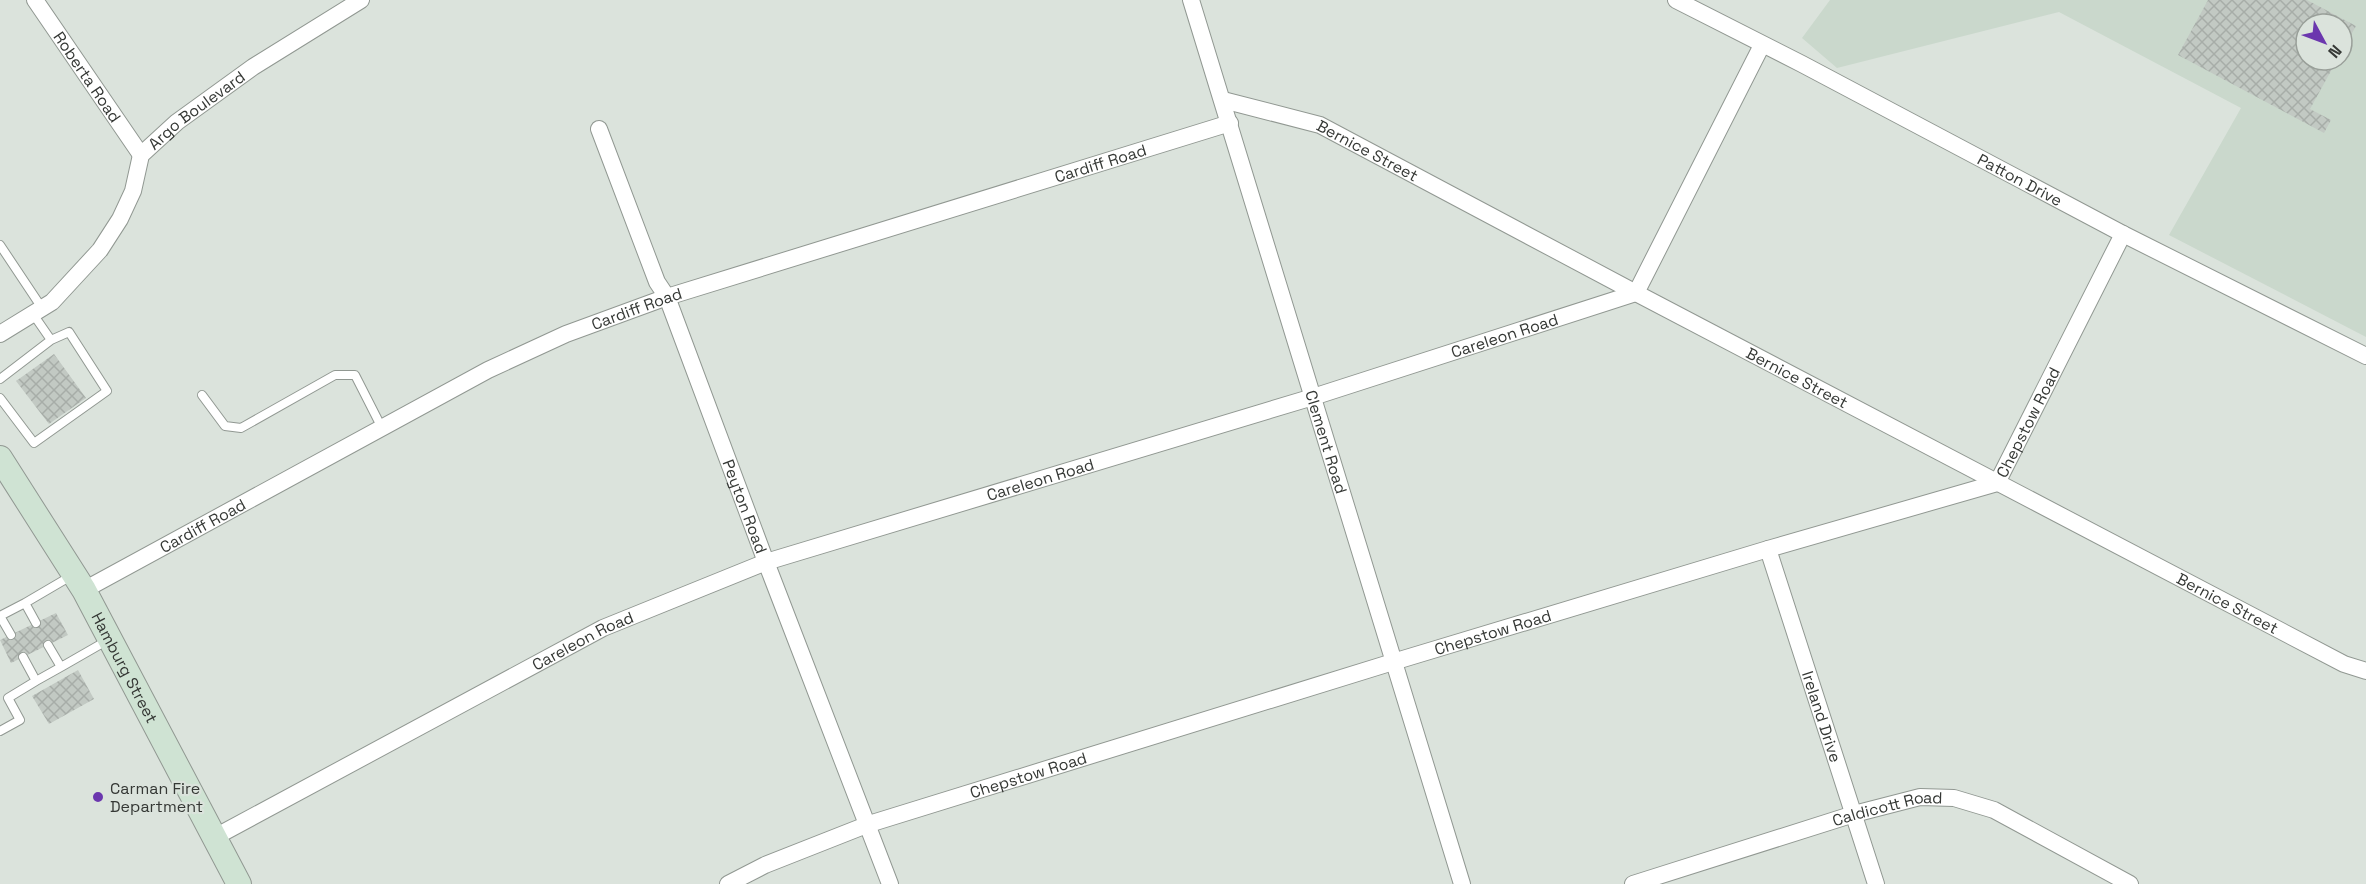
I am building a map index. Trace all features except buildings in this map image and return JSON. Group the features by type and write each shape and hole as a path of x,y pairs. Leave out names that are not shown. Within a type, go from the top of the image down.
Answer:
{"main road":[{"name":"Hamburg Street","path":"4,473 79,582 239,884"}],"street":[{"name":"Roberta Road","path":"35,0 141,155"},
{"name":"Argo Boulevard","path":"0,334 52,302 100,250 120,219 133,191 141,155 177,122 253,67 361,0"},
{"name":"Clement Road","path":"1191,0 1462,884"},
{"name":"Patton Drive","path":"1684,2 2123,234 2366,356"},
{"path":"1635,293 1762,45"},
{"name":"Bernice Street","path":"1223,100 1320,125 1997,483 2344,664 2366,671"},
{"name":"Cardiff Road","path":"79,582 382,428 488,370 566,334 667,297 1230,123"},
{"name":"Peyton Road","path":"599,129 657,282 667,297 766,562 891,884"},
{"name":"Chepstow Road","path":"728,884 765,865 869,824 1393,662 1997,483 2123,234"},
{"name":"Careleon Road","path":"215,837 603,628 766,562 1313,397 1635,293"},
{"name":"Ireland Drive","path":"1768,549 1876,884"},
{"name":"Caldicott Road","path":"1634,884 1854,814 1920,797 1954,798 1994,810 2130,884"}],"lane":[{"path":"1,249 38,311 51,340"},
{"path":"0,379 51,340 69,332 107,391 34,443 0,398"},
{"path":"202,395 225,426 241,428 335,375 355,375 382,428"},
{"path":"11,635 0,616 25,603 79,582"},
{"path":"25,603 36,622"},
{"path":"0,731 20,720 8,698 110,639"},
{"path":"48,645 61,668"},
{"path":"23,657 36,681"}],"shaded area":[{"path":"1830,0 2366,0 2366,337 2169,235 2241,108 2059,12 1837,68 1802,38"}],"place":[{"name":"Carman Fire Department","path":"98,797"}]}
